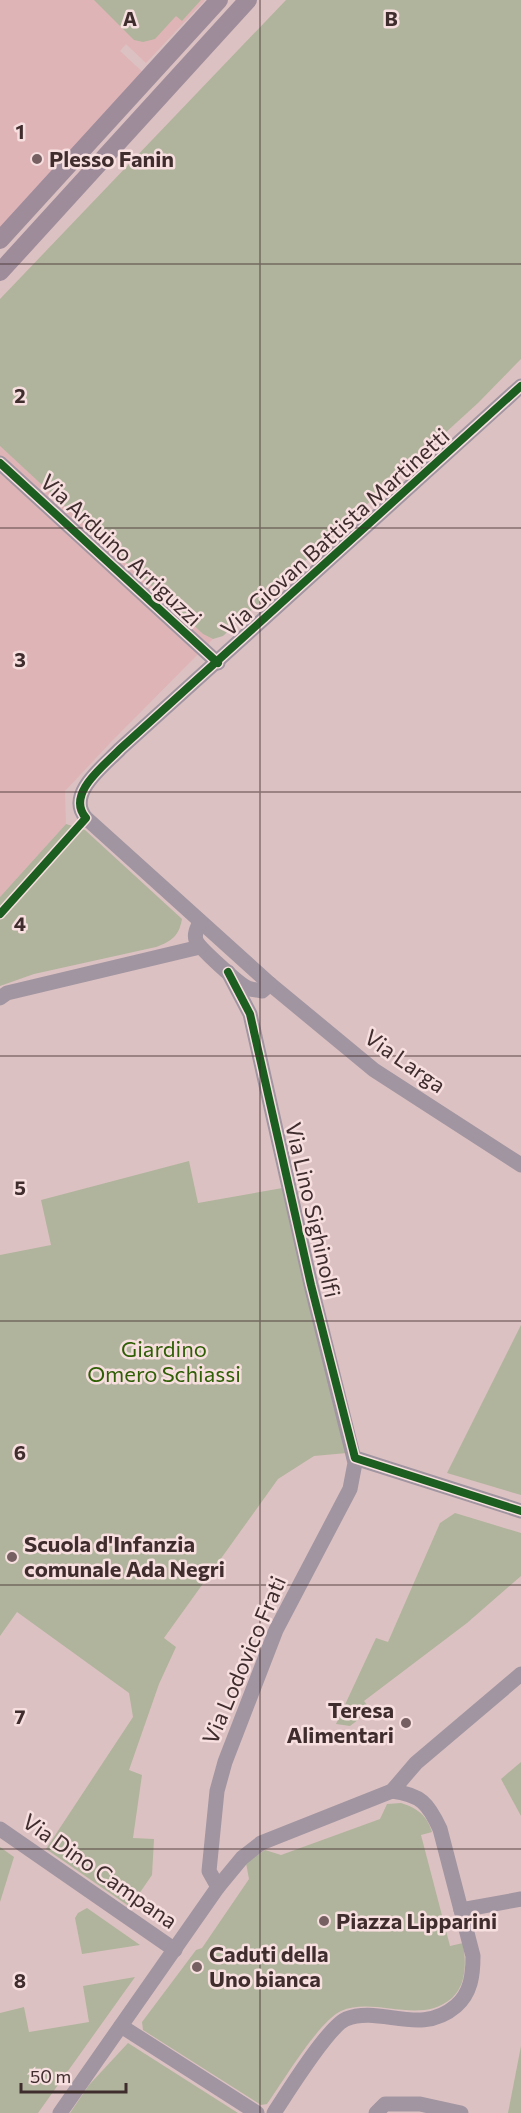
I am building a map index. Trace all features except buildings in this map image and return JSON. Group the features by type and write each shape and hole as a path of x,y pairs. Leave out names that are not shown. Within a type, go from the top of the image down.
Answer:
{"main road":[{"path":"0,240 219,0"},
{"path":"0,272 248,0"}],"street":[{"path":"149,78 165,92"},
{"name":"Via Giovan Battista Martinetti","path":"80,809 80,796 98,772 120,749 218,663 521,386"},
{"name":"Via Arduino Arriguzzi","path":"0,463 218,663"},
{"name":"Via Larga","path":"80,809 86,818 200,922 270,984 374,1070 521,1165"},
{"path":"200,922 196,929 196,939 200,947 228,972 247,988 262,991 270,984"},
{"path":"0,998 7,993 200,947"},
{"name":"Via Lino Sighinolfi","path":"228,972 250,1014 311,1286 355,1458"},
{"path":"355,1458 521,1511"},
{"name":"Via Lodovico Frati","path":"218,1887 209,1871 220,1777 276,1630 350,1489 355,1458"},
{"path":"60,2113 218,1887 242,1858 261,1843 392,1791 416,1763 521,1674"},
{"path":"274,2113 331,2030 344,2020 359,2016 434,2019 451,2011 460,2003 469,1989 473,1972 473,1956 440,1829 433,1813 422,1800 409,1793 392,1791"},
{"name":"Via Dino Campana","path":"0,1829 175,1950"},
{"path":"461,1910 521,1899"},
{"path":"122,2026 257,2113"},
{"path":"376,2113 385,2104 420,2104 461,2113"}],"shaded area":[{"name":"Plesso Fanin","path":"0,0 205,0 146,63 126,44 120,51 149,78 0,240"},
{"path":"0,446 203,634 213,639 65,791 66,824 0,897"}],"green space":[{"path":"94,0 201,0 182,21 176,16 155,39 143,42 134,40"},
{"path":"286,0 521,0 521,359 478,403 223,636 213,639 203,634 0,446 0,299"},
{"path":"66,824 85,830 182,919 179,930 170,940 156,947 34,974 0,986 0,897"},
{"name":"Giardino Omero Schiassi","path":"189,1161 198,1203 294,1186 347,1453 314,1456 278,1479 164,1638 176,1647 159,1684 129,1770 142,1775 133,1838 154,1839 152,1875 130,1907 46,1849 133,1717 129,1693 17,1612 0,1636 0,1255 51,1245 41,1200"},
{"path":"521,1325 521,1495 447,1473"},
{"path":"455,1513 521,1533 521,1576 467,1623 364,1701 371,1710 350,1726 336,1724 376,1638 388,1642 440,1523"},
{"path":"521,1762 521,1816 501,1779"},
{"name":"Piazza Lipparini","path":"401,1803 421,1813 430,1826 432,1832 421,1835 450,1946 463,1943 465,1965 463,1979 452,1998 439,2006 426,2010 354,2007 341,2011 322,2027 301,2053 267,2104 261,2105 143,2030 142,2022 196,1950 202,1948 249,1879 246,1863 265,1850 281,1855 380,1819 387,1804"},
{"path":"0,1847 14,1857 0,1902"},
{"path":"87,1908 140,1945 82,1954 75,1918 78,1913"},
{"path":"135,1977 38,2113 0,2113 0,2013 24,2007 29,2032 89,2022 83,1986"},
{"path":"128,2043 238,2113 70,2113 89,2085"},
{"path":"521,2046 521,2113 508,2113"}],"cycle path":[{"path":"0,914 86,818 81,809 80,799 97,772 521,386"},
{"path":"0,463 218,663"},
{"path":"228,972 250,1014 311,1285 355,1458 521,1511"}],"place":[{"name":"Plesso Fanin","path":"37,159"},
{"name":"Scuola d'Infanzia comunale Ada Negri","path":"12,1557"},
{"name":"Teresa Alimentari","path":"406,1723"},
{"name":"Piazza Lipparini","path":"324,1921"},
{"name":"Caduti della Uno bianca","path":"197,1967"}]}
